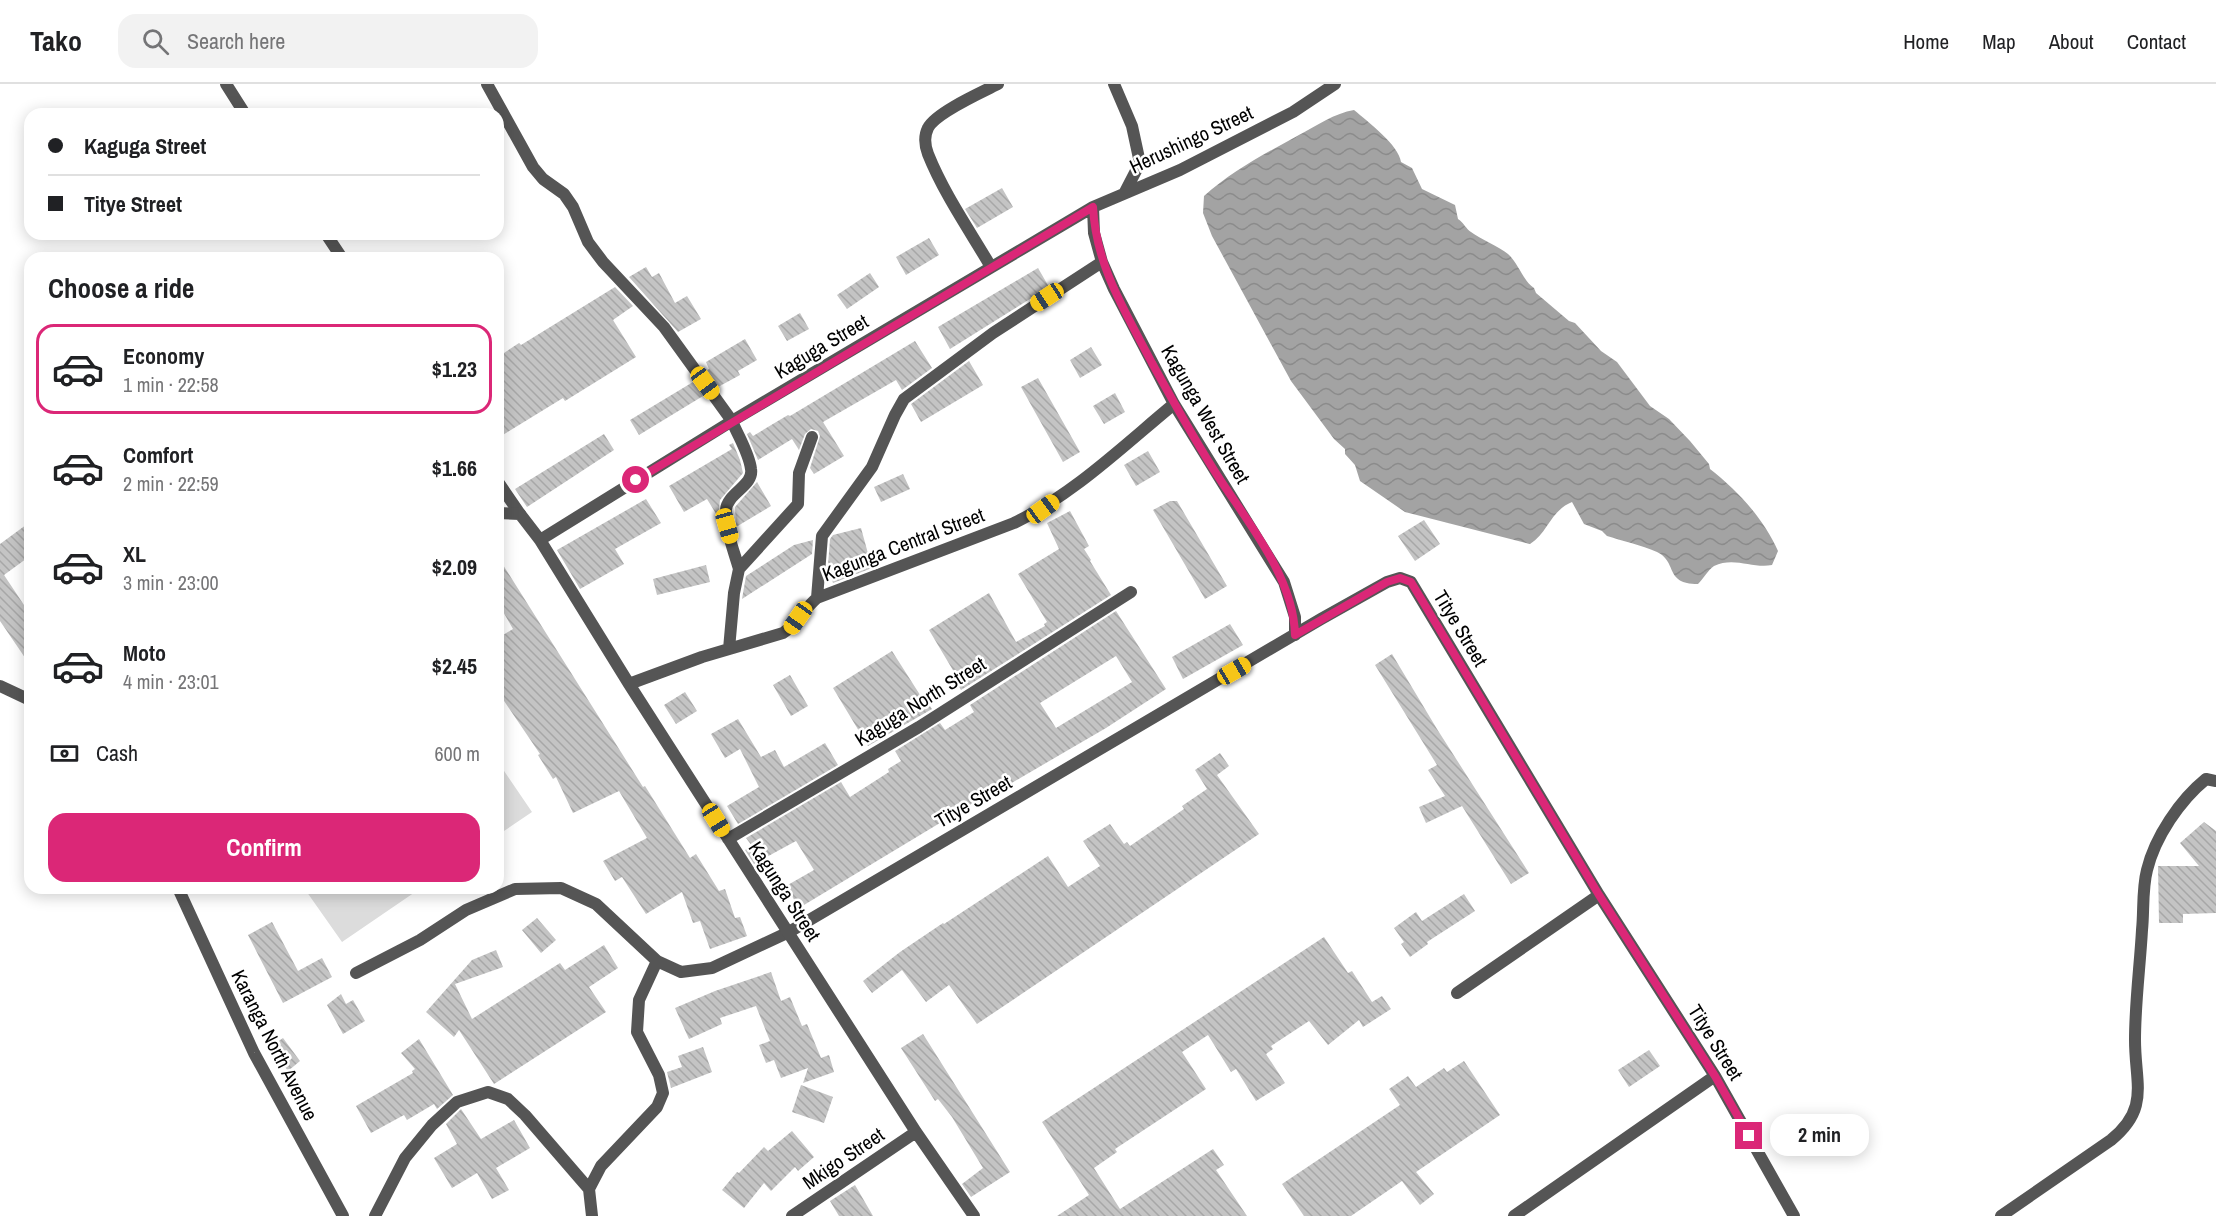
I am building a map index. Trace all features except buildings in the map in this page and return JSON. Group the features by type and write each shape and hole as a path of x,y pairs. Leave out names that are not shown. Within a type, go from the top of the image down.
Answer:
{"street":[{"path":"226,84 241,108"},
{"path":"487,84 500,108"},
{"path":"991,267 947,190 928,153 925,139 929,126 960,103 998,84"},
{"path":"1114,84 1132,126 1140,163 1125,192"},
{"name":"Herushingo Street","path":"1125,192 1180,170 1293,112 1335,84"},
{"path":"504,114 533,166 543,179 564,194 573,207 588,242 603,262 664,327 732,421 752,470 749,479 732,496 726,508 727,526 739,569 734,593 729,649"},
{"name":"Kaguga Street","path":"540,540 732,421 1093,207 1125,192"},
{"name":"Kagunga West Street","path":"1093,207 1094,233 1102,262 1114,289 1174,404 1284,582 1295,617 1295,635"},
{"path":"816,598 822,536 827,526 872,467 904,399 993,333 1102,262"},
{"name":"Kagunga Central Street","path":"629,684 783,633 791,628 805,608 816,598 1014,523 1043,509 1071,489 1174,404"},
{"path":"739,569 798,504 799,473 813,437"},
{"name":"Kagunga Street","path":"504,491 540,540 629,684 916,1132 974,1216"},
{"path":"504,513 520,514"},
{"name":"Titye Street","path":"657,961 681,972 712,968 789,932 1295,635 1387,582 1400,578 1411,582 1599,895 1715,1076 1794,1216"},
{"name":"Kaguga North Street","path":"728,839 919,727 1131,592"},
{"path":"0,686 24,697"},
{"path":"2001,1216 2127,1127 2137,1104 2135,1039 2147,870 2158,842 2175,811 2206,779 2216,781"},
{"path":"504,894 515,889 561,888 596,904 657,961 639,1000 638,1032 659,1075 663,1093 657,1107 601,1166 589,1190 592,1216"},
{"name":"Karanga North Avenue","path":"181,894 254,1053 343,1216"},
{"path":"356,973 420,939 466,910 503,894"},
{"path":"1457,993 1599,895"},
{"path":"1514,1216 1715,1076"},
{"path":"375,1216 405,1158 432,1125 457,1102 488,1092 508,1099 525,1115 589,1190"},
{"name":"Mkigo Street","path":"792,1216 916,1132"}],"shaded area":[{"path":"504,771 532,812 504,831"},
{"path":"308,894 412,894 342,942"}],"water":[{"path":"1354,110 1389,141 1401,162 1412,168 1422,189 1455,205 1458,219 1469,231 1508,254 1536,293 1569,321 1575,323 1601,351 1617,362 1650,406 1669,419 1690,441 1709,464 1710,469 1740,496 1758,517 1778,551 1772,565 1721,563 1714,566 1698,584 1687,583 1676,577 1667,561 1657,552 1607,536 1602,531 1584,524 1572,502 1554,516 1541,534 1530,544 1405,512 1360,481 1355,465 1345,454 1345,449 1334,439 1291,381 1212,236 1203,213 1204,196 1238,170 1326,120"}],"route":[{"path":"636,480 1093,207 1094,233 1102,262 1114,289 1174,404 1284,582 1295,617 1295,635 1387,582 1400,578 1411,582 1599,895 1715,1076 1749,1136"}]}
